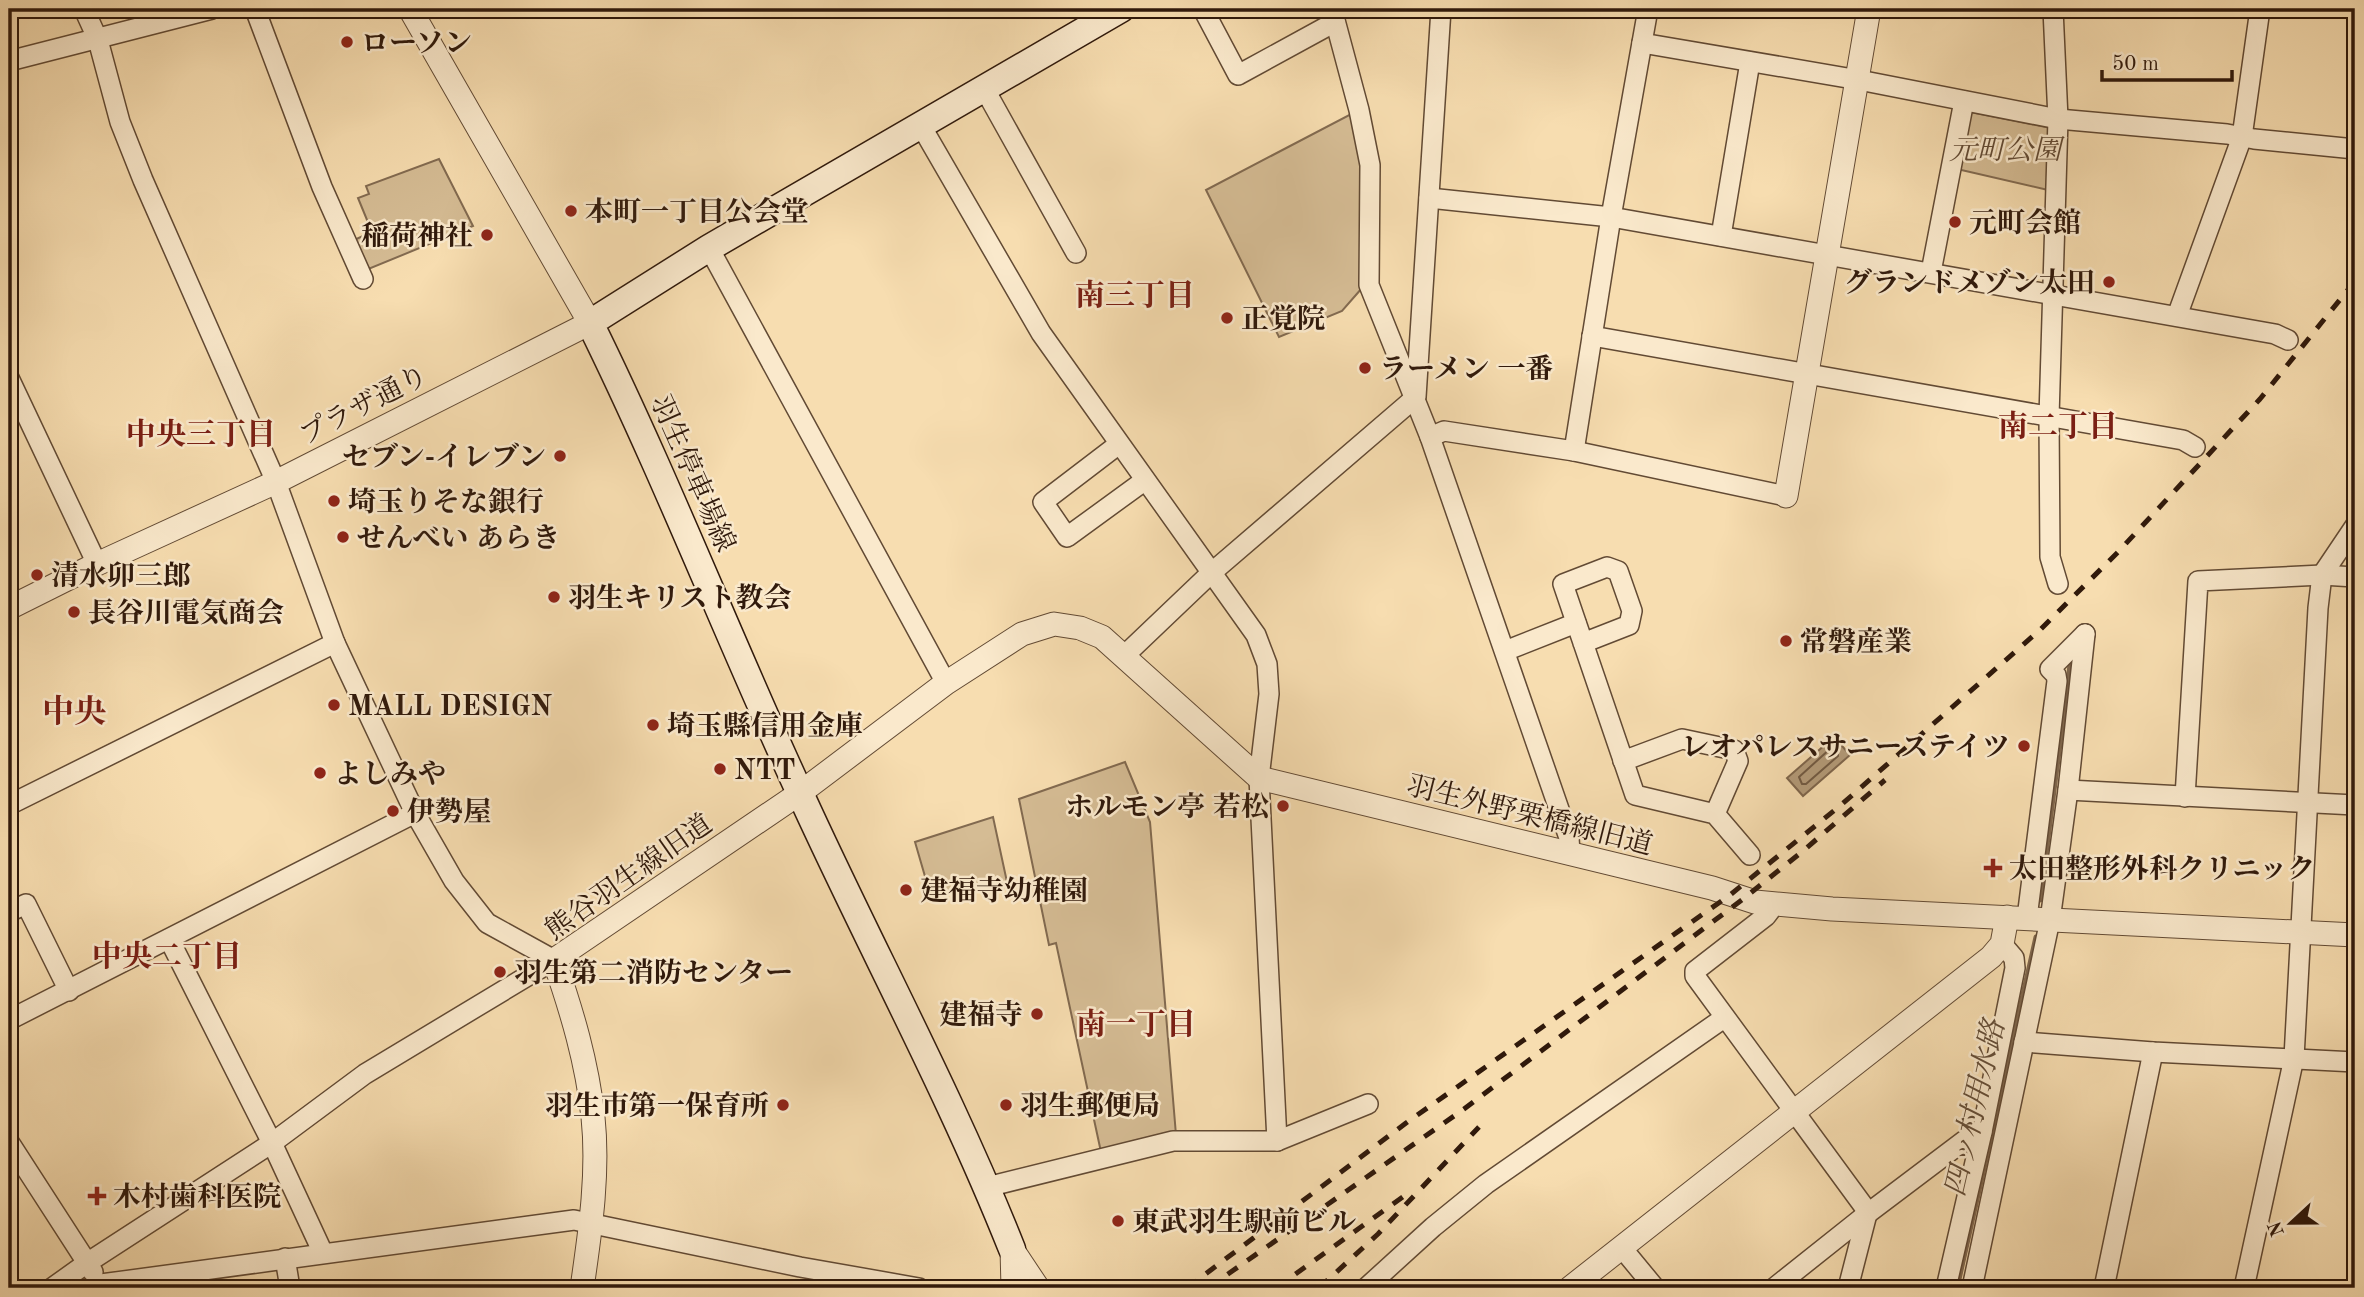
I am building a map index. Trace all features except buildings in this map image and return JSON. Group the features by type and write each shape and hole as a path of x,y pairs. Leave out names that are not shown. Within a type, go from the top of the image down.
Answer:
{"main road":[{"path":"590,323 709,248 1121,9"},
{"name":"羽生停車場線","path":"590,323 650,448 800,793 987,1187 1012,1249"}],"street":[{"path":"52,1288 272,1143 365,1074 554,960 488,923 454,881 415,813 335,643 276,482 139,169 120,122 98,40 84,9"},
{"path":"9,61 212,9"},
{"path":"255,9 322,187 363,279"},
{"path":"410,9 590,323"},
{"path":"1203,9 1238,75 1334,15 1359,110 1370,165 1369,285 1416,397 1569,838 1570,853"},
{"path":"1124,656 1210,574 1416,397 1441,9"},
{"path":"1574,451 1611,217 1648,9"},
{"path":"1430,437 1444,431 1574,451 1786,496 1809,374 1869,9"},
{"path":"2053,9 2058,119 2049,418 2050,558 2058,584"},
{"path":"2177,316 2242,136 2260,9"},
{"path":"1642,43 1859,80 2058,119 2355,149"},
{"path":"1721,236 1750,62"},
{"path":"984,88 1076,253"},
{"path":"1931,272 1964,101"},
{"path":"920,124 1041,333 1256,635 1267,664 1269,694 1259,778 1277,1141"},
{"path":"1429,198 1611,217 2177,316 2275,334 2288,340"},
{"path":"709,248 946,683"},
{"name":"プラザ通り","path":"9,608 97,564 276,482 590,323"},
{"path":"1592,336 2183,440 2195,447"},
{"path":"9,378 97,564"},
{"path":"1119,444 1043,502 1067,537 1144,481"},
{"path":"2244,1288 2294,1058 2322,575 2355,526"},
{"path":"1583,643 1629,625 1632,611 1618,571 1607,567 1563,584 1576,622 1583,643 1623,761 1635,795 1715,814 1750,855"},
{"path":"2185,797 2198,581 2322,575 2355,577"},
{"path":"1505,651 1576,622"},
{"name":"羽生外野栗橋線旧道","path":"800,793 946,683 1022,634 1054,624 1080,628 1102,637 1259,778 1712,888 1743,899 1775,904 2355,935"},
{"path":"1570,1288 1990,957 2002,944 2017,918 2057,681 2056,675 2050,670 2085,634 2050,920 1972,1288"},
{"path":"9,805 335,643"},
{"path":"1623,761 1682,739 1734,750 1738,761 1715,814"},
{"path":"2068,790 2355,805"},
{"name":"熊谷羽生線旧道","path":"582,1288 591,1224 593,1118 574,1018 554,960 800,793"},
{"path":"9,1020 415,813"},
{"path":"9,912 26,904 69,991"},
{"path":"1775,904 1766,916 1695,971 1695,976 1867,1213 1849,1288"},
{"path":"169,939 272,1143 323,1253"},
{"path":"1946,1288 1982,1132 2015,968 2014,958 2002,944"},
{"path":"1366,1288 1433,1227 1486,1184 1724,1018"},
{"path":"2024,1042 2153,1052 2355,1062"},
{"path":"2104,1288 2153,1052"},
{"path":"987,1187 1182,1140 1277,1141 1368,1104"},
{"path":"1774,1288 1867,1213 1973,1134 1982,1132"},
{"path":"9,1142 102,1286 285,1258 574,1220 800,1267 919,1288"},
{"path":"1622,1248 1655,1288"},
{"path":"1012,1249 1013,1288"},
{"path":"1012,1249 1038,1288"},
{"path":"285,1258 290,1288"}],"green space":[{"path":"1355,112 1364,166 1362,288 1342,311 1279,337 1206,190"},
{"name":"元町公園","path":"1970,112 2051,128 2048,190 1957,169"},
{"path":"439,159 473,226 366,270 354,240 372,232 358,198 369,194 366,186"},
{"path":"1125,762 1150,822 1176,1135 1101,1152 1056,943 1049,945 1019,799"},
{"path":"993,817 1007,882 931,897 915,842"}],"water":[{"path":"1834,737 1850,755 1803,796 1787,778"}],"waterway":[{"name":"四ッ村用水路","path":"2040,900 2070,665"},
{"name":"四ッ村用水路","path":"1957,1288 2036,937"}],"railway":[{"path":"1187,1288 1406,1123 1730,895 1841,805 2041,629 2118,552 2260,399 2355,281"},
{"path":"1208,1288 1464,1109 1743,899 1885,780"},
{"path":"1319,1288 1378,1234 1479,1127"},
{"path":"1276,1288 1404,1196"}],"place":[{"name":"ローソン","path":"347,42"},
{"name":"本町一丁目公会堂","path":"571,211"},
{"name":"元町会館","path":"1955,222"},
{"name":"稲荷神社","path":"487,235"},
{"name":"グランドメゾン太田","path":"2109,282"},
{"name":"正覚院","path":"1227,318"},
{"name":"ラーメン 一番","path":"1365,368"},
{"name":"セブン-イレブン","path":"560,456"},
{"name":"埼玉りそな銀行","path":"334,501"},
{"name":"せんべい あらき","path":"343,537"},
{"name":"清水卯三郎","path":"37,575"},
{"name":"羽生キリスト教会","path":"554,597"},
{"name":"長谷川電気商会","path":"74,612"},
{"name":"常磐産業","path":"1786,641"},
{"name":"MALL DESIGN","path":"334,705"},
{"name":"埼玉縣信用金庫","path":"653,725"},
{"name":"レオパレスサニーステイツ","path":"2024,746"},
{"name":"NTT","path":"720,769"},
{"name":"よしみや","path":"320,773"},
{"name":"ホルモン亭 若松","path":"1283,806"},
{"name":"伊勢屋","path":"393,811"},
{"name":"太田整形外科クリニック","path":"1993,868"},
{"name":"建福寺幼稚園","path":"906,890"},
{"name":"羽生第二消防センター","path":"500,972"},
{"name":"建福寺","path":"1037,1014"},
{"name":"羽生市第一保育所","path":"783,1105"},
{"name":"羽生郵便局","path":"1006,1105"},
{"name":"木村歯科医院","path":"97,1196"},
{"name":"東武羽生駅前ビル","path":"1118,1221"}],"district":[{"name":"南三丁目","path":"1135,295"},
{"name":"南二丁目","path":"2058,426"},
{"name":"中央三丁目","path":"201,434"},
{"name":"中央","path":"74,711"},
{"name":"中央二丁目","path":"167,956"},
{"name":"南一丁目","path":"1136,1024"}]}
